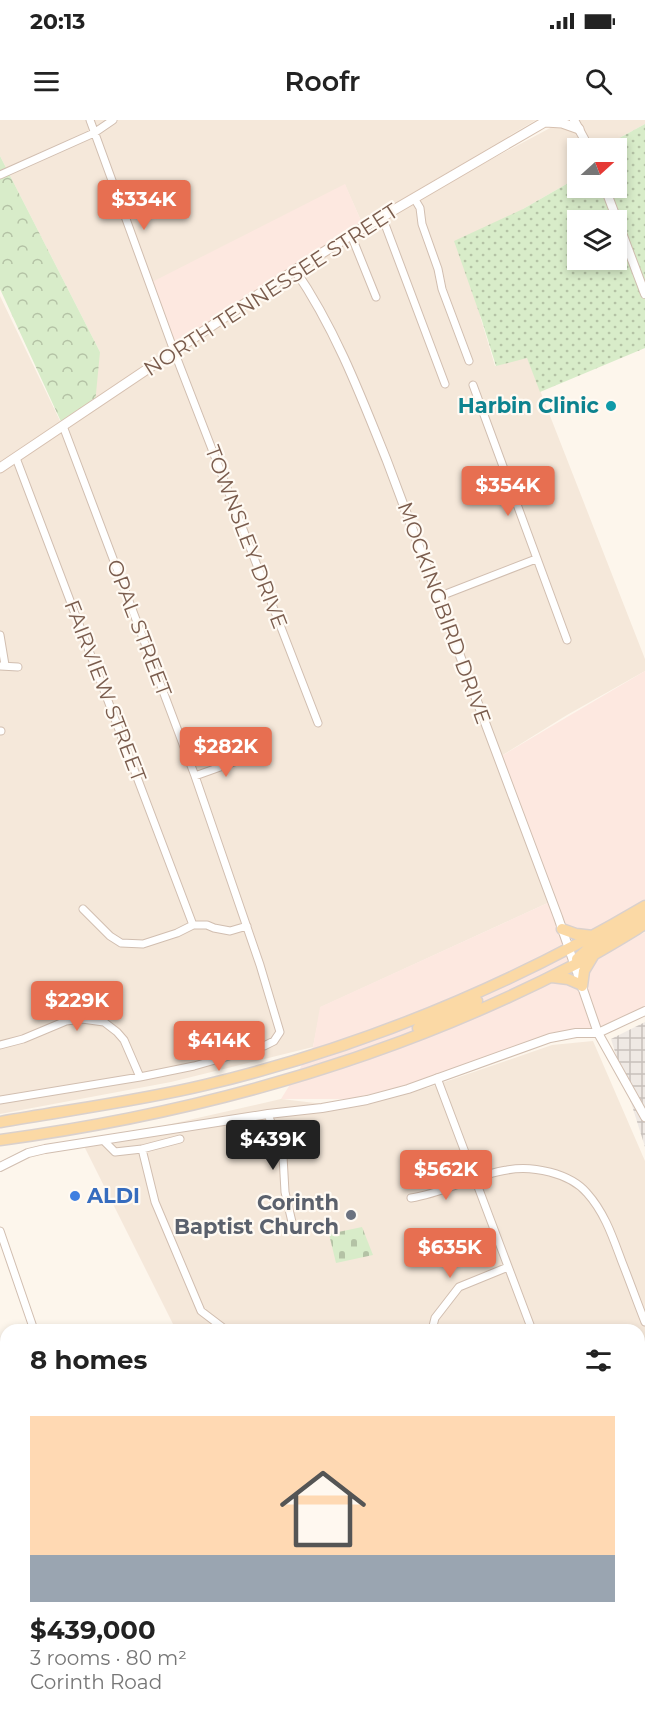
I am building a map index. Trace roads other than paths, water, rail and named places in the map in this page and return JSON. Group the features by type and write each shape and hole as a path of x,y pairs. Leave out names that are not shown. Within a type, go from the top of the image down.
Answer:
{"main road":[{"path":"546,121 580,127"},
{"name":"NORTH TENNESSEE STREET","path":"0,468 351,235 546,121"},
{"path":"0,1122 162,1094 215,1082 296,1061 360,1040 494,985 569,949 645,906"},
{"path":"575,965 580,955 588,949 645,916"},
{"path":"0,1140 105,1123 204,1102 291,1079 390,1046 459,1019 575,965 645,924"},
{"path":"562,929 593,936"},
{"path":"390,1046 405,1034 560,962 569,949"},
{"path":"549,977 568,979 582,986 585,971 594,954"}],"street":[{"name":"TOWNSLEY DRIVE","path":"90,120 174,351 318,723"},
{"path":"0,175 94,133 113,120"},
{"path":"574,120 580,127"},
{"path":"414,198 420,208 422,224 438,269 442,289 469,361"},
{"path":"609,198 645,294"},
{"path":"381,217 445,384"},
{"path":"351,235 376,297"},
{"name":"MOCKINGBIRD DRIVE","path":"296,270 330,329 359,391 562,929 598,1033 645,1117"},
{"path":"473,385 567,640"},
{"name":"OPAL STREET","path":"63,426 195,776 280,1029 279,1035 272,1042 259,1048 194,1066 140,1077"},
{"name":"FAIRVIEW STREET","path":"16,458 193,925"},
{"path":"438,597 536,559"},
{"path":"0,635 3,665 18,667"},
{"path":"195,776 248,757"},
{"path":"83,909 110,936 121,943 143,944 193,925 207,925 230,931 246,926"},
{"path":"0,1167 28,1153 45,1149 367,1100 408,1089 550,1038 598,1033 645,1011"},
{"path":"0,1045 43,1032 66,1021 82,1019 104,1022 124,1040 140,1077 0,1100"},
{"path":"437,1078 530,1324"},
{"path":"268,1114 283,1156 285,1192 292,1222"},
{"path":"104,1141 115,1152 142,1149 180,1139"},
{"path":"142,1149 155,1202 201,1311 218,1324"},
{"path":"411,1198 424,1196 508,1169 540,1169 566,1178 586,1192 607,1222 645,1322"},
{"path":"0,1232 32,1324"},
{"path":"434,1324 435,1318 459,1287 508,1267"}],"place":[{"name":"Harbin Clinic","path":"611,406"},
{"name":"ALDI","path":"75,1196"},
{"name":"Corinth Baptist Church","path":"351,1215"}]}
